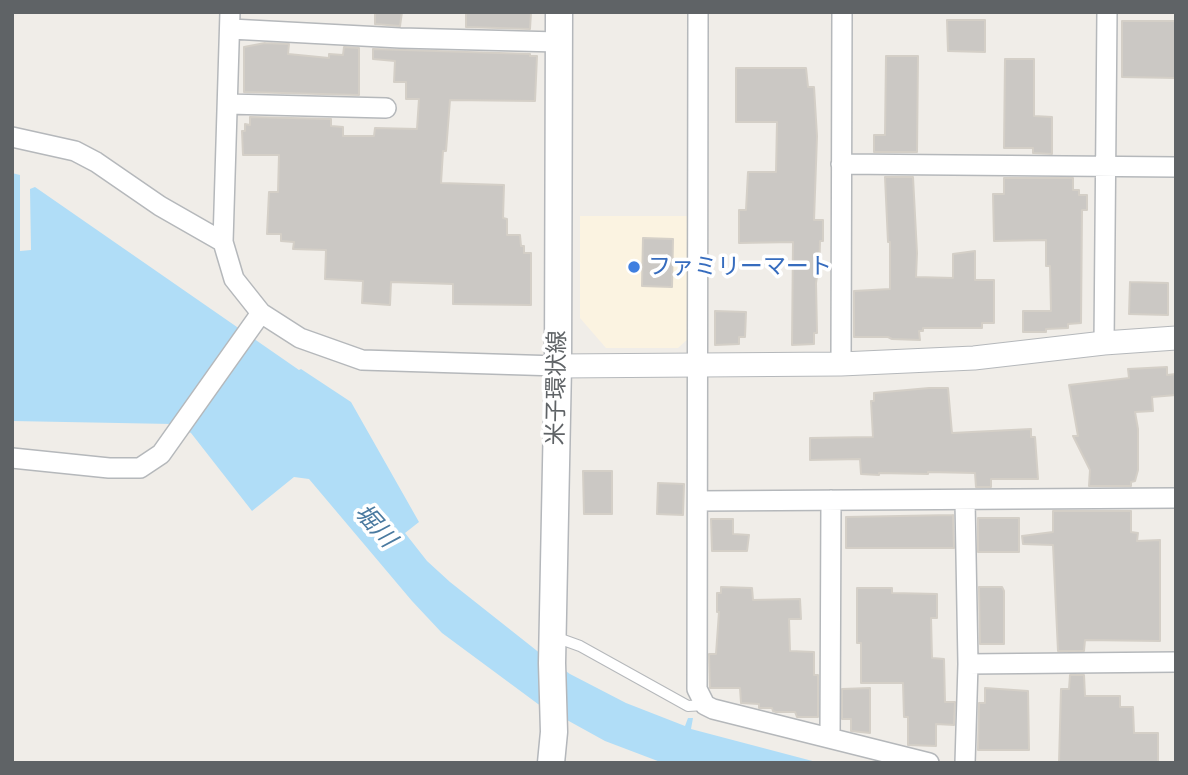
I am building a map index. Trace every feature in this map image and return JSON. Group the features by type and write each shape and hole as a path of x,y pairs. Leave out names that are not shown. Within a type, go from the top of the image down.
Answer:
{"main road":[{"name":"米子環状線","path":"551,763 554,732 552,636 558,366 559,12"}],"street":[{"path":"698,12 697,689 705,705 713,709 929,763"},
{"path":"841,364 842,12"},
{"path":"1104,343 1107,12"},
{"path":"558,42 360,37 230,21 223,242 234,279 255,320 362,360 558,366 841,364 974,358 1104,343 1176,338"},
{"path":"228,104 386,108"},
{"path":"12,137 75,151 96,162 160,206 223,242"},
{"path":"841,164 1176,167"},
{"path":"12,458 110,468 139,468 161,454 255,320"},
{"path":"698,501 1176,498"},
{"path":"830,737 831,500"},
{"path":"965,501 968,664 965,763"},
{"path":"968,664 1176,662"}],"lane":[{"path":"552,636 580,646 688,706 705,705"}],"shaded area":[{"name":"ファミリーマート","path":"580,216 689,216 689,338 678,348 606,348 580,318"}],"water":[{"name":"堀川","path":"12,173 20,175 20,251 31,250 30,189 35,187 299,370 351,402 419,522 405,533 427,561 450,582 541,654 570,674 626,703 685,726 688,718 693,718 691,729 820,763 663,763 605,741 538,704 442,633 309,479 294,477 252,511 191,433 172,424 12,421"}],"building":[{"path":"375,12 402,12 400,26 375,24"},
{"path":"466,12 531,12 530,29 466,27"},
{"path":"947,20 985,20 985,52 948,51"},
{"path":"1122,21 1176,21 1176,78 1122,77"},
{"path":"265,43 289,44 288,54 329,58 329,54 343,55 344,47 359,48 359,95 244,92 244,47"},
{"path":"373,49 537,56 535,101 450,100 441,183 504,185 503,218 507,219 507,235 520,235 524,253 531,253 531,305 453,304 453,284 391,282 390,305 362,303 363,281 325,279 326,250 293,249 294,242 281,241 281,234 267,234 269,192 278,192 279,155 243,155 242,131 245,131 245,124 250,125 250,117 331,119 331,126 343,127 343,136 374,136 375,128 417,129 419,99 406,99 406,82 394,82 395,61 373,59"},
{"path":"886,56 918,56 917,152 874,152 874,135 885,135"},
{"path":"1005,59 1034,59 1034,116 1052,117 1052,154 1033,153 1033,148 1004,148"},
{"path":"736,68 806,68 808,87 814,87 817,136 814,220 823,220 823,241 820,241 819,276 816,283 817,333 814,333 814,344 792,345 793,242 739,243 739,210 746,210 748,172 776,172 777,122 736,122"},
{"path":"885,177 913,177 916,277 953,278 953,254 975,251 975,280 994,280 994,323 982,323 982,328 923,328 923,331 919,331 920,340 854,337 854,291 890,289"},
{"path":"1004,178 1073,178 1073,190 1079,190 1079,195 1087,195 1087,210 1082,210 1081,323 1068,324 1068,328 1046,329 1046,332 1023,332 1023,311 1051,311 1050,266 1046,266 1046,240 994,241 993,194 1004,194"},
{"path":"643,238 673,239 672,287 642,286"},
{"path":"1130,282 1168,283 1168,315 1129,314"},
{"path":"715,311 746,312 745,337 739,337 739,344 715,345"},
{"path":"1167,367 1167,375 1176,374 1176,395 1152,397 1153,411 1135,412 1138,429 1138,470 1135,481 1131,482 1131,486 1089,486 1090,470 1073,436 1078,436 1069,385 1129,378 1128,369"},
{"path":"948,388 952,433 1031,429 1031,437 1035,437 1038,479 991,479 991,487 976,487 975,473 861,474 860,459 810,460 810,438 873,437 871,401 874,401 874,393"},
{"path":"583,471 612,471 612,514 584,514"},
{"path":"658,483 684,484 683,515 657,514"},
{"path":"1053,511 1131,511 1131,532 1138,533 1137,541 1160,540 1160,641 1085,640 1084,651 1058,651 1053,545 1023,544 1022,536 1053,532"},
{"path":"953,515 954,548 846,548 846,517"},
{"path":"978,518 1019,518 1019,552 978,552"},
{"path":"711,519 733,519 733,534 749,535 747,551 712,551"},
{"path":"721,587 752,588 753,600 800,599 801,619 789,619 790,651 814,652 814,675 818,675 818,717 797,717 795,712 776,712 772,708 759,708 759,704 741,703 740,688 710,688 709,654 716,654 719,612 717,593 721,593"},
{"path":"979,587 1002,587 1004,591 1004,644 980,644"},
{"path":"857,588 892,588 892,593 937,594 937,618 931,618 932,658 944,659 945,702 955,702 954,725 936,724 936,746 908,745 908,717 904,717 903,683 861,683 861,643 857,643"},
{"path":"1070,675 1084,675 1085,696 1120,696 1120,707 1133,707 1134,733 1158,733 1158,763 1059,763 1061,689 1069,689"},
{"path":"870,688 870,733 851,731 851,719 842,719 842,689"},
{"path":"985,688 1028,691 1029,750 978,750 979,703 985,703"}],"place":[{"name":"ファミリーマート","path":"634,267"}]}
